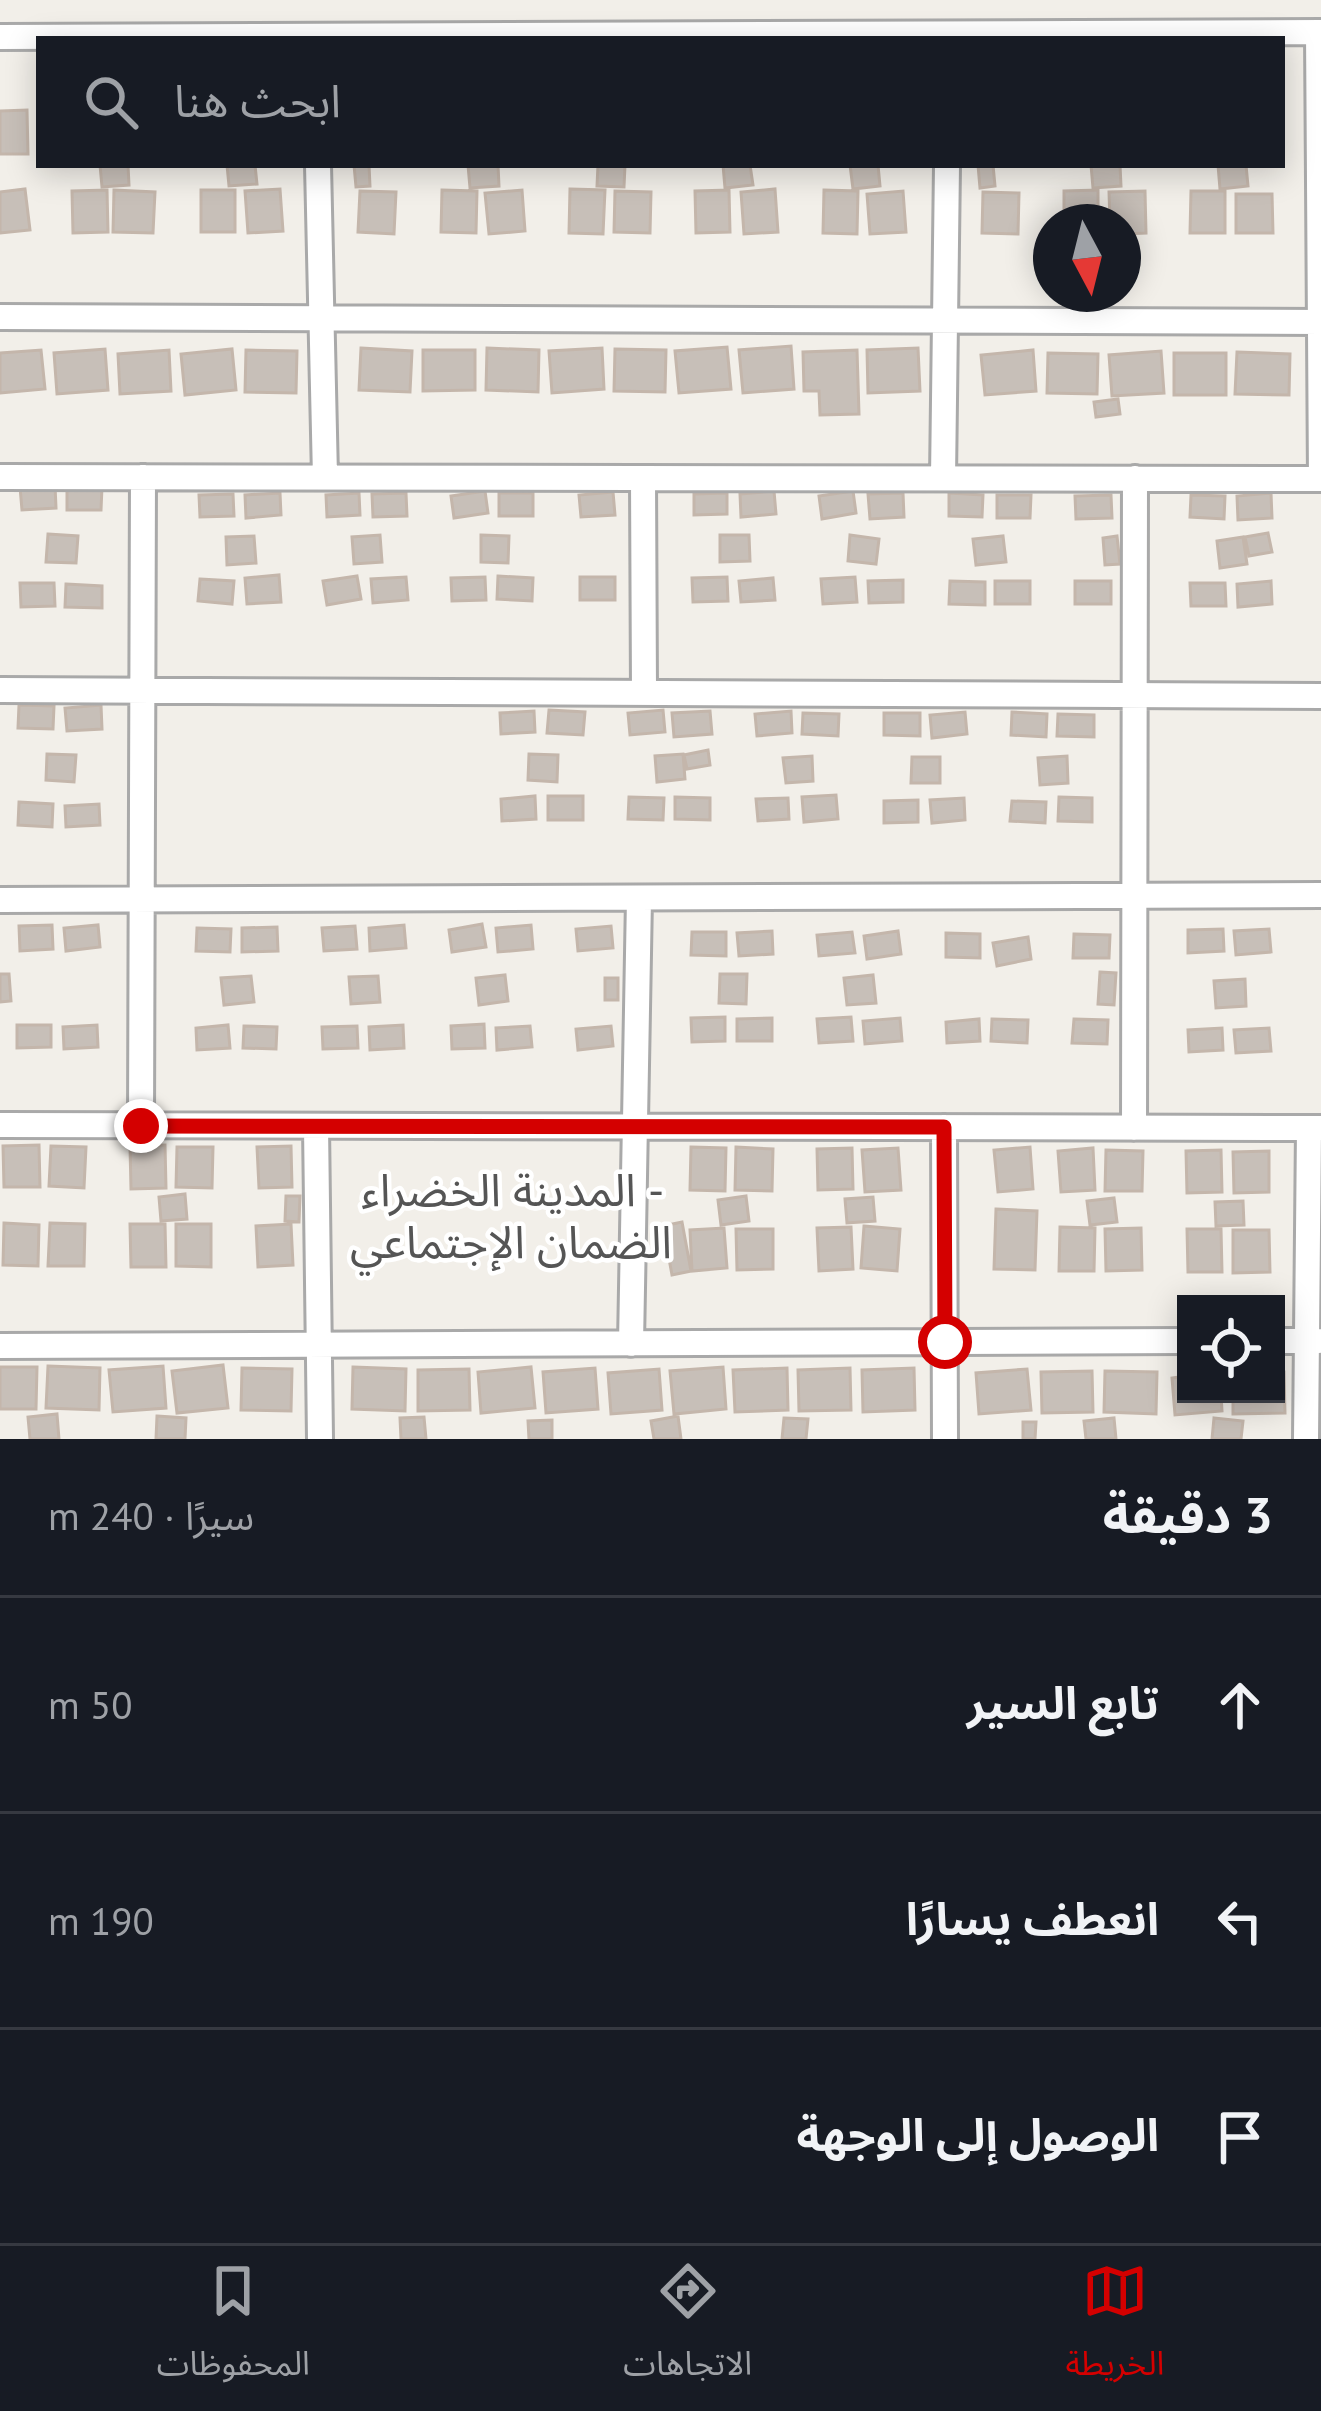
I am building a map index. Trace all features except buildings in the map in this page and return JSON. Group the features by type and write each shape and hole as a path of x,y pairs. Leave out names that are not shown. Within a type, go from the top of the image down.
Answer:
{"street":[{"path":"0,477 1321,478 1320,32 949,36"},
{"path":"0,37 36,37"},
{"path":"318,168 325,477"},
{"path":"943,478 947,168"},
{"path":"0,317 1320,322"},
{"path":"141,1126 143,477"},
{"path":"643,478 644,693"},
{"path":"1134,1128 1135,478"},
{"path":"0,690 1321,696"},
{"path":"0,900 1321,896"},
{"path":"631,1344 639,898"},
{"path":"0,1125 1315,1128 1314,1341 1306,1439"},
{"path":"316,1126 320,1439"},
{"path":"944,1127 945,1439"},
{"path":"0,1346 1177,1342"}],"district":[{"name":"المدينة الخضراء - الضمان الإجتماعي","path":"511,1216"}],"route":[{"path":"141,1126 944,1127 945,1342"}]}
